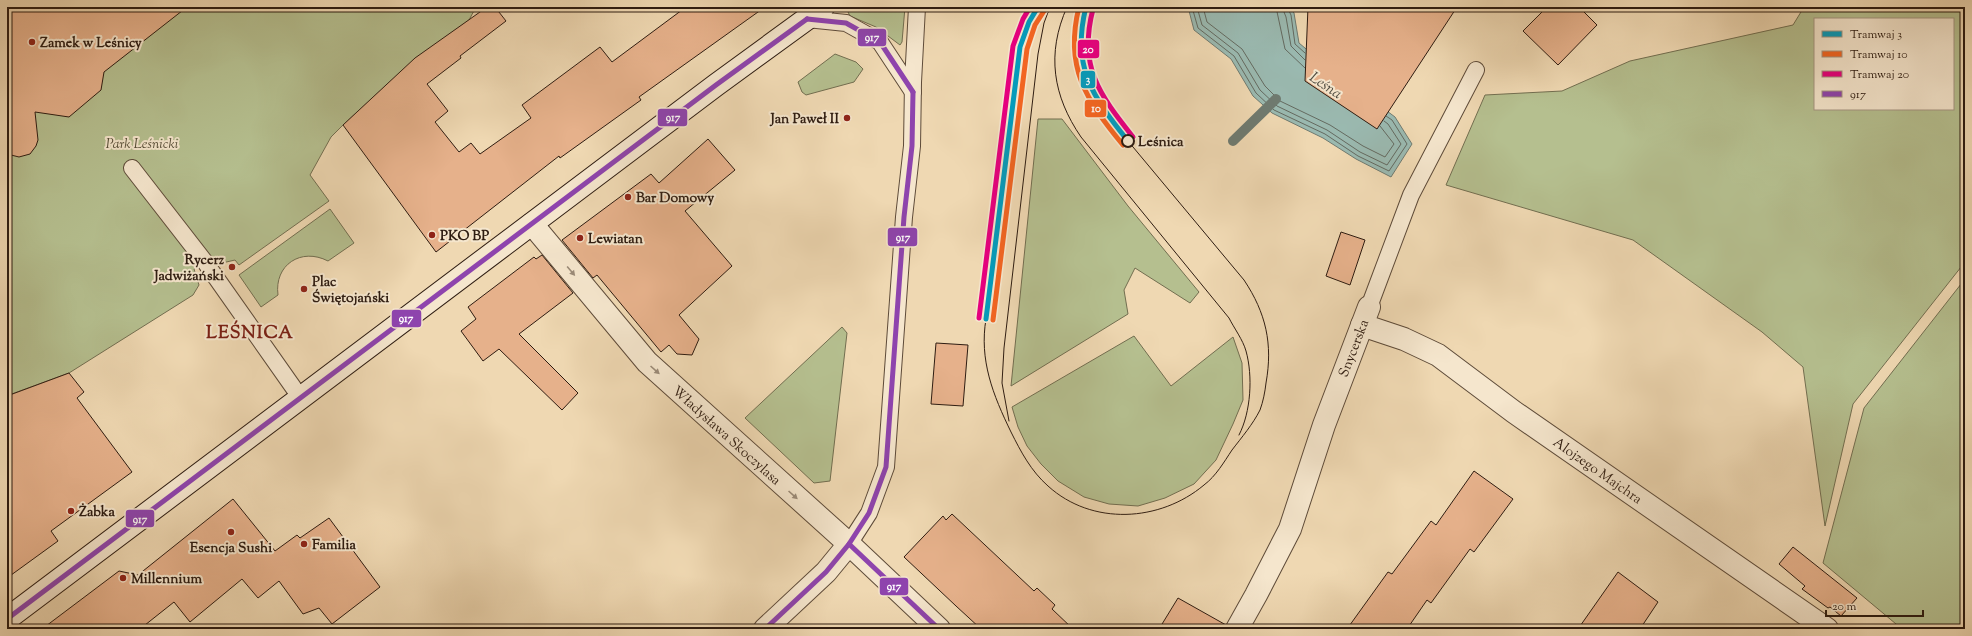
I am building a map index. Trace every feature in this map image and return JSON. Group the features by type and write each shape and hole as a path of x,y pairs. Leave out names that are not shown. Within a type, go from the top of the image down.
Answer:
{"street":[{"path":"7,619 716,85 815,13"},
{"name":"Władysława Skoczylasa","path":"532,224 647,362 848,544 939,629"},
{"name":"Snycerska","path":"1237,629 1290,529 1324,425 1366,316"},
{"name":"Alojzego Majchra","path":"1366,316 1404,340 1438,355 1514,412 1827,629"},
{"path":"765,629 826,572 848,544"}],"lane":[{"path":"848,544 869,513 886,467 904,225 912,146 917,7"},
{"path":"815,13 846,23 880,42 913,92"},
{"name":"Snycerska","path":"1366,316 1411,195 1476,70"},
{"path":"132,168 205,262 300,397"}],"green space":[{"name":"Park Leśnicki","path":"7,7 476,7 469,20 393,79 331,137 310,175 329,201 239,265 235,260 222,263 213,258 194,269 199,285 193,295 69,373 9,395 7,394"},
{"path":"854,7 905,7 902,42 900,45 876,27 850,16 848,12"},
{"path":"1804,7 1965,7 1965,262 1853,404 1825,526 1803,367 1762,332 1633,240 1446,185 1485,95 1562,91 1630,61 1793,25"},
{"path":"835,54 856,62 863,69 854,82 806,95 802,92 798,82"},
{"path":"1038,119 1062,119 1128,206 1199,292 1190,303 1135,268 1124,290 1128,314 1011,386"},
{"path":"330,209 354,243 328,261 318,257 308,256 291,262 285,267 280,275 278,295 261,307 239,275"},
{"path":"1965,279 1965,629 1902,629 1823,563 1864,408"},
{"path":"842,327 847,333 830,481 814,483 745,418"},
{"path":"1134,336 1171,386 1233,337 1242,363 1243,400 1216,460 1194,484 1165,498 1138,506 1109,504 1084,497 1058,481 1041,464 1027,446 1018,427 1012,407"}],"water":[{"name":"Leśna","path":"1188,7 1290,7 1294,13 1299,43 1324,64 1395,117 1412,144 1391,177 1356,159 1323,138 1272,113 1253,96 1231,59 1194,30"}],"building":[{"path":"7,7 187,7 104,72 101,90 69,117 35,112 38,140 36,146 30,154 19,157 7,154"},
{"path":"487,7 495,7 506,21 460,56 461,58 427,84 448,111 435,122 459,152 471,143 480,154 531,118 522,105 600,47 612,62 686,7 765,7 639,97 641,100 560,158 559,156 436,252 343,125 415,58"},
{"path":"1308,7 1457,7 1377,129 1305,81"},
{"path":"1547,7 1579,7 1597,25 1558,65 1523,31"},
{"path":"708,139 735,170 685,211 732,266 679,315 699,339 692,355 677,354 669,345 661,352 597,275 593,278 562,240 651,174 659,183"},
{"path":"1341,232 1365,240 1350,285 1326,276"},
{"path":"542,255 573,293 519,334 578,393 562,410 499,349 483,361 461,331 476,319 468,307 534,257 536,259"},
{"path":"936,343 968,345 963,406 931,404"},
{"path":"69,373 84,392 77,398 132,472 51,531 58,541 7,578 7,396"},
{"path":"1474,471 1513,499 1474,552 1470,549 1431,603 1427,600 1407,629 1347,629 1388,572 1392,574 1431,521 1436,525"},
{"path":"233,499 275,551 297,535 300,538 329,518 380,587 332,624 319,608 303,614 279,581 258,598 242,579 190,622 174,602 140,629 42,629 119,571 138,575"},
{"path":"952,514 1034,591 1037,588 1055,605 1052,609 1073,629 981,629 904,557 943,516 946,520"},
{"path":"1793,547 1857,598 1841,616 1802,589 1805,586 1779,564"},
{"path":"1618,572 1658,602 1640,629 1578,629"},
{"path":"1178,598 1226,625 1225,629 1159,629"}],"waterway":[{"path":"1233,141 1276,99"}],"tram line":[{"name":"20","path":"979,318 1013,46 1023,19 1030,7"},
{"name":"3","path":"986,319 1020,47 1029,22 1038,7"},
{"path":"1009,421 1002,383 1004,348 1038,54 1044,23 1050,7"},
{"path":"1067,7 1060,24 1056,41 1055,58 1056,74 1064,106 1071,122 1081,137 1229,318 1241,338 1245,347 1250,371 1250,394 1246,416 1239,435"},
{"name":"10","path":"1079,7 1075,28 1074,48 1082,82 1098,113 1123,145"},
{"name":"3","path":"1086,7 1082,28 1081,46 1083,63 1088,79 1104,109 1128,141"},
{"name":"20","path":"1093,9 1089,29 1088,47 1090,63 1101,93 1133,137"},
{"name":"10","path":"993,320 1027,49 1035,25 1044,11"},
{"path":"986,319 984,334 986,363 993,391 1004,418 1031,468 1048,486 1066,499 1085,508 1105,513 1126,514 1147,512 1167,506 1186,497 1204,485 1216,473 1251,425 1260,410 1268,369 1269,355 1266,329 1258,305 1244,280 1128,141"}],"transit line":[{"name":"917","path":"807,19 846,23 880,42 913,92"},
{"name":"917","path":"7,619 716,85 807,19"},
{"name":"917","path":"765,629 826,572 849,544 869,513 886,467 904,217 912,146 913,92"},
{"name":"917","path":"849,544 939,629"}],"place":[{"name":"Zamek w Leśnicy","path":"32,42"},
{"name":"Jan Paweł II","path":"847,118"},
{"name":"Leśnica","path":"1128,141"},
{"name":"Bar Domowy","path":"628,197"},
{"name":"PKO BP","path":"432,235"},
{"name":"Lewiatan","path":"580,238"},
{"name":"Rycerz Jadwiżański","path":"232,267"},
{"name":"Plac Świętojański","path":"304,289"},
{"name":"Żabka","path":"71,511"},
{"name":"Esencja Sushi","path":"231,532"},
{"name":"Familia","path":"304,544"},
{"name":"Millennium","path":"123,578"}],"district":[{"name":"LEŚNICA","path":"250,332"}]}
